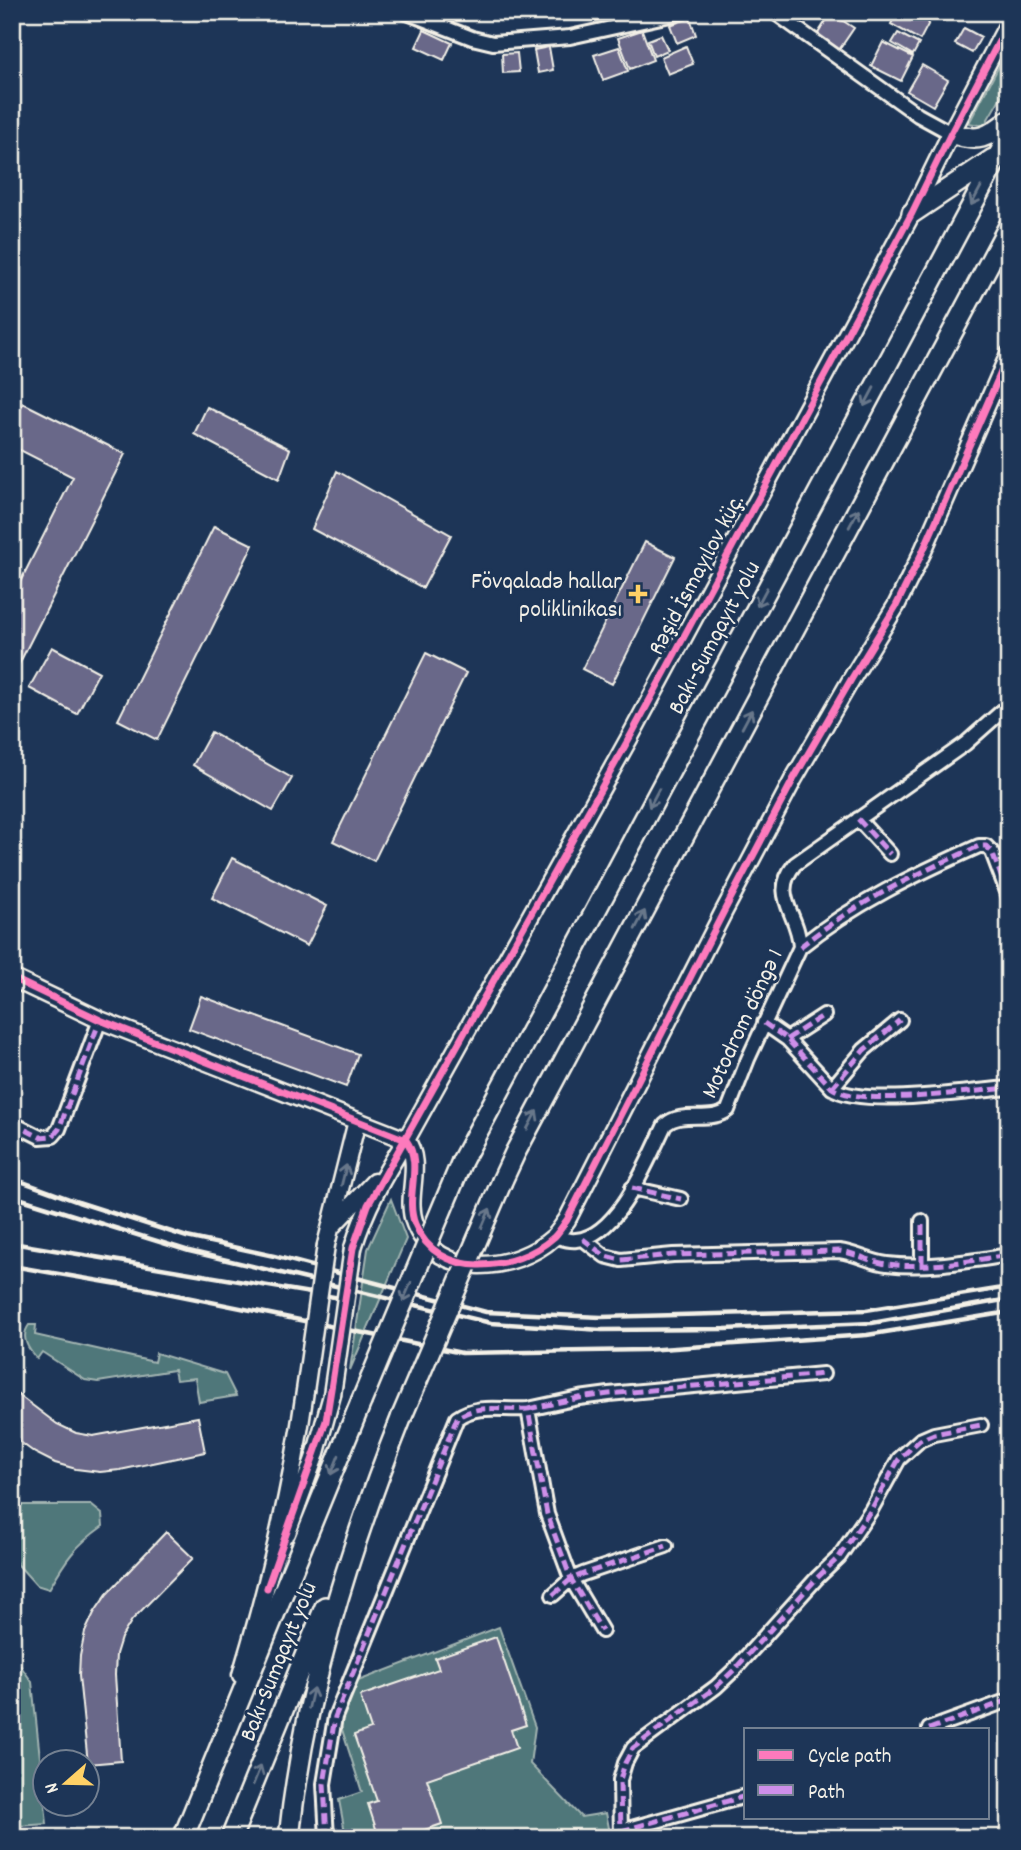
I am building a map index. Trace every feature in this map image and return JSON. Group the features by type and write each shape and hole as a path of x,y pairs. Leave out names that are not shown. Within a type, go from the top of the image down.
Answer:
{"highway":[{"path":"951,133 966,139 986,137 1009,120"},
{"name":"Bakı-Sumqayıt yolu","path":"183,1838 462,1161 1009,136"},
{"path":"912,213 997,156"},
{"path":"289,1838 305,1727 315,1682 368,1503 502,1181 1009,226"},
{"name":"Bakı-Sumqayıt yolu","path":"231,1838 368,1503"}],"street":[{"path":"405,12 472,38 503,43 570,37 684,12"},
{"path":"774,12 918,115 951,133"},
{"name":"Rəşid İsmayılov küç.","path":"389,1165 406,1140 631,734 912,213 1009,22"},
{"path":"12,978 100,1020 406,1140 414,1156 410,1196 416,1226 430,1247 442,1256 466,1265 488,1265 514,1259 537,1249 554,1236 567,1220 793,780 896,606 923,551 1009,354"},
{"name":"Motodrom döngə 1","path":"583,1239 592,1236 612,1220 665,1125 671,1119 713,1116 728,1110 764,1023 800,947 797,927 786,902 784,886 786,876 795,864 965,744 1009,705"},
{"path":"858,819 890,854"},
{"path":"800,947 827,925 862,903 979,846 986,846 992,852 1009,897"},
{"path":"787,1039 824,1015"},
{"path":"12,1123 40,1137 53,1136 59,1129 100,1020"},
{"path":"832,1088 864,1050 900,1020"},
{"path":"764,1023 787,1039 832,1088 841,1094 869,1099 1009,1088"},
{"path":"267,1588 295,1458 326,1245 358,1121"},
{"path":"330,1229 389,1165"},
{"path":"219,1748 267,1588 315,1456 332,1395 354,1248 368,1205 389,1165"},
{"path":"632,1188 681,1199"},
{"path":"922,1221 922,1265"},
{"path":"554,1236 573,1241 583,1239 605,1256 621,1260 673,1255 839,1251 854,1253 884,1264 922,1265 1009,1255"},
{"path":"327,1838 324,1784 335,1717 457,1418 475,1408 528,1409 589,1396 823,1374"},
{"path":"528,1409 543,1499 571,1579 603,1631"},
{"path":"744,1797 621,1835 620,1780 625,1763 634,1748 725,1679 839,1557 859,1530 899,1459 920,1440 934,1434 981,1425"},
{"path":"553,1595 571,1579 666,1546"},
{"path":"932,1728 1009,1700"}],"green space":[{"path":"1009,47 1009,83 984,126 969,123"},
{"path":"391,1199 406,1239 350,1370 368,1249"},
{"path":"29,1325 36,1325 35,1335 154,1362 156,1353 225,1374 236,1396 199,1402 195,1378 176,1380 174,1370 98,1382 85,1380 42,1352 37,1359 25,1338"},
{"path":"18,1505 91,1505 102,1514 103,1526 72,1554 49,1589 36,1585 12,1558 12,1510"},
{"path":"499,1627 535,1727 530,1764 581,1817 606,1813 611,1838 346,1838 339,1800 362,1792 339,1720 358,1681"},
{"path":"20,1665 32,1682 39,1748 32,1748 32,1818 46,1818 47,1824 19,1826 12,1754 12,1666"}],"building":[{"path":"897,12 929,12 933,15 920,40 891,24"},
{"path":"831,13 854,28 839,50 817,35"},
{"path":"690,18 696,35 677,43 670,25"},
{"path":"964,28 981,37 972,53 955,44"},
{"path":"424,30 452,43 444,60 416,47"},
{"path":"642,30 653,60 630,69 618,38"},
{"path":"898,33 919,44 913,55 892,43"},
{"path":"661,35 668,50 654,56 648,40"},
{"path":"883,42 913,57 901,81 871,66"},
{"path":"686,46 693,64 668,74 661,57"},
{"path":"549,47 553,70 538,73 534,50"},
{"path":"619,47 628,71 603,80 594,55"},
{"path":"517,53 519,72 503,73 502,54"},
{"path":"922,65 948,80 933,106 907,91"},
{"path":"23,403 125,454 12,678 12,598 73,477 12,446 12,425"},
{"path":"207,407 290,449 279,479 194,434"},
{"path":"337,471 451,535 423,588 312,529"},
{"path":"214,526 253,545 157,740 118,720"},
{"name":"Fövqaladə hallar poliklinikası","path":"645,542 675,557 612,684 582,669"},
{"path":"52,647 99,672 77,714 29,688"},
{"path":"426,653 466,673 374,861 333,841"},
{"path":"211,732 292,778 273,811 193,765"},
{"path":"232,858 327,906 307,946 212,898"},
{"path":"201,996 358,1054 346,1087 189,1029"},
{"path":"12,1390 57,1424 76,1433 93,1436 198,1417 205,1452 100,1472 55,1463 35,1453 12,1436"},
{"path":"166,1532 193,1558 132,1620 121,1638 116,1654 115,1675 121,1761 102,1763 102,1748 86,1748 79,1676 85,1632 107,1594"},
{"path":"496,1637 526,1725 511,1730 517,1748 427,1779 442,1824 401,1838 379,1838 368,1804 377,1801 354,1735 371,1729 360,1696 439,1669 435,1658"}],"railway":[{"path":"12,1178 187,1237 274,1256 486,1312 601,1317 866,1310 1009,1287"},
{"path":"12,1196 189,1251 491,1323 602,1330 725,1329 872,1323 1009,1299"},
{"path":"12,1243 346,1299"},
{"path":"12,1266 147,1289 462,1353 645,1350 867,1335 1009,1312"}],"marked path":[{"path":"858,819 890,854"},
{"path":"800,947 863,904 979,846 986,846 992,852 1009,897"},
{"path":"787,1039 824,1015"},
{"path":"12,1123 40,1137 53,1136 59,1129 100,1020"},
{"path":"832,1088 864,1050 900,1020"},
{"path":"764,1023 787,1039 832,1088 847,1094 891,1098 1009,1088"},
{"path":"632,1188 681,1199"},
{"path":"922,1221 922,1265"},
{"path":"583,1239 605,1256 621,1260 673,1255 839,1251 881,1263 917,1266 1009,1255"},
{"path":"528,1409 609,1394 823,1374"},
{"path":"327,1838 324,1784 335,1717 457,1418 482,1409 528,1409 547,1514 571,1579 602,1631"},
{"path":"621,1838 620,1780 633,1748 716,1687 839,1557 871,1510 899,1459 920,1440 934,1434 981,1425"},
{"path":"553,1595 571,1579 666,1546"},
{"path":"932,1728 1009,1700"},
{"path":"621,1831 744,1797"}],"cycle path":[{"path":"267,1588 326,1421 353,1248 368,1205 631,735 912,213 1009,22"},
{"path":"12,978 100,1020 406,1140 413,1160 411,1203 415,1224 426,1242 441,1255 478,1265 519,1258 538,1249 554,1237 567,1220 793,780 896,606 923,551 1009,354"}],"place":[{"name":"Fövqaladə hallar poliklinikası","path":"638,594"}]}
